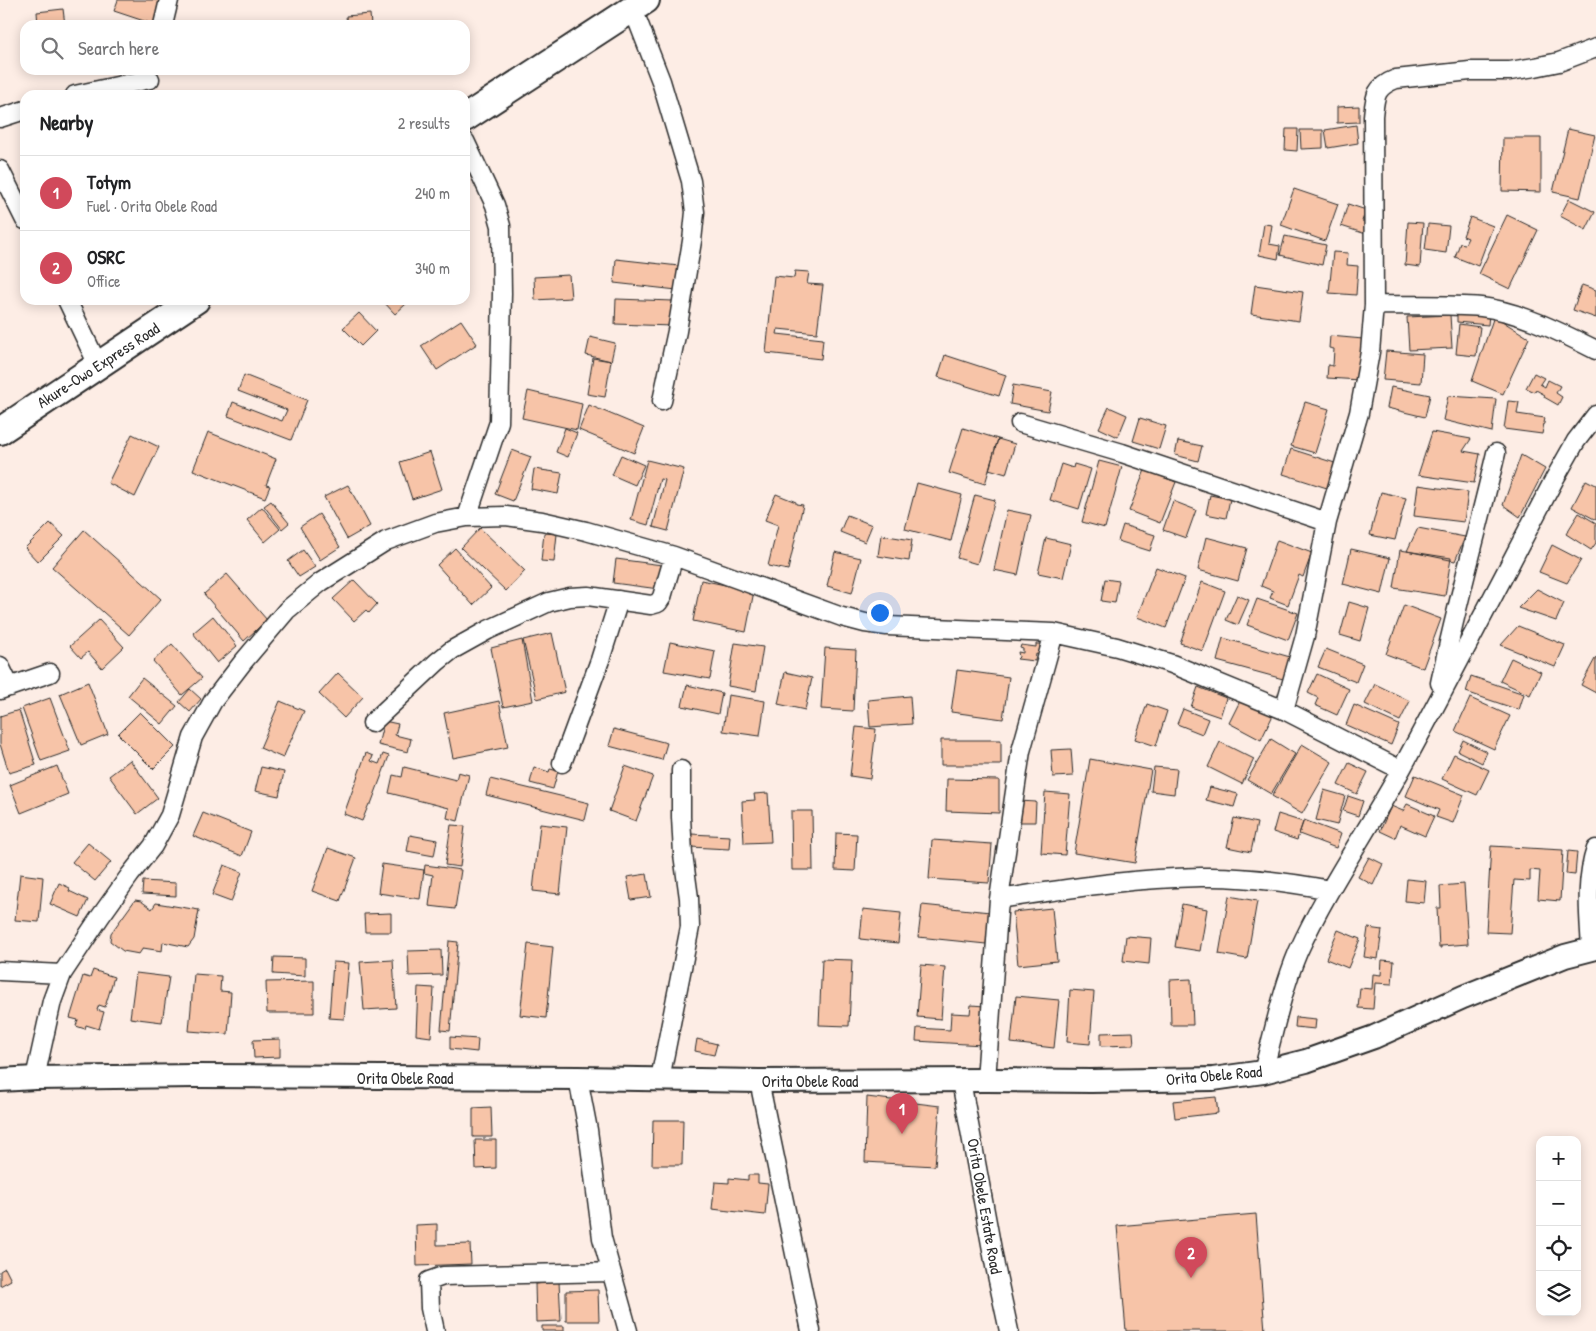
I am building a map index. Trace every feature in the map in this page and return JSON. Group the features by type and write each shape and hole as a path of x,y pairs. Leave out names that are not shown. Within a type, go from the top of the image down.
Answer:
{"highway":[{"path":"470,115 639,4"},
{"name":"Akure-Owo Express Road","path":"0,431 188,305"}],"main road":[{"name":"Orita Obele Road","path":"0,1080 194,1076 578,1078 759,1082 1213,1079 1263,1072 1306,1061 1374,1037 1504,980 1565,956 1593,948"}],"street":[{"path":"164,20 169,0"},
{"path":"639,4 691,181 695,212 679,322 662,401"},
{"path":"1284,710 1305,636 1327,522 1359,413 1370,352 1374,305 1372,116 1377,91 1386,83 1396,79 1470,71 1510,71 1559,62 1596,48"},
{"path":"102,90 149,81"},
{"path":"0,118 20,112"},
{"path":"467,517 499,422 502,293 501,226 495,205 470,151"},
{"path":"0,170 20,210"},
{"path":"69,305 98,365"},
{"path":"1374,305 1483,308 1505,312 1535,322 1596,350"},
{"path":"1263,1072 1282,997 1297,955 1330,890 1401,770 1555,478 1576,441 1596,415"},
{"path":"1020,423 1122,453 1327,522"},
{"path":"1435,705 1454,619 1473,552 1496,453"},
{"path":"35,1078 52,1001 62,974 110,903 153,846 170,815 193,737 213,701 287,610 321,582 386,541 435,523 467,517 506,516 542,521 674,556 842,617 865,623 887,626 1054,632 1117,647 1172,664 1284,710 1401,770"},
{"path":"372,723 436,662 452,650 488,630 549,602 570,597 588,596 651,605 658,603 662,597 674,556"},
{"path":"562,762 600,660 619,600"},
{"path":"986,1080 999,899 1021,751 1054,632"},
{"path":"0,666 5,688 50,674"},
{"path":"660,1079 690,927 683,854 681,770"},
{"path":"1593,948 1588,888 1591,862 1596,849"},
{"path":"999,899 1094,885 1152,879 1202,877 1295,883 1330,890"},
{"path":"0,971 62,974"},
{"path":"578,1078 588,1130 602,1238 628,1331"},
{"name":"Orita Obele Estate Road","path":"961,1081 1009,1331"},
{"path":"759,1082 811,1331"},
{"path":"435,1331 430,1308 429,1281 443,1276 611,1272"}],"building":[{"path":"118,0 164,0 158,20 141,20 114,11"},
{"path":"63,9 64,20 38,20 37,12"},
{"path":"370,14 371,20 346,20 346,16"},
{"path":"1359,106 1359,122 1337,123 1337,107"},
{"path":"1356,125 1358,143 1328,148 1325,130"},
{"path":"1286,129 1298,129 1297,151 1285,150"},
{"path":"1568,129 1595,135 1580,198 1553,192"},
{"path":"1300,130 1323,130 1323,148 1301,149"},
{"path":"1503,138 1541,138 1541,192 1502,191"},
{"path":"1294,189 1338,204 1325,241 1281,225"},
{"path":"1569,199 1595,212 1586,230 1560,216"},
{"path":"1348,204 1366,210 1362,221 1369,223 1366,234 1341,226"},
{"path":"1507,215 1538,230 1510,289 1479,274"},
{"path":"1470,217 1493,226 1478,266 1455,257 1460,243 1465,244 1468,238 1463,236"},
{"path":"1408,222 1423,223 1420,267 1405,265"},
{"path":"1264,224 1272,225 1269,244 1280,246 1278,259 1259,255"},
{"path":"1428,224 1449,226 1446,253 1425,250"},
{"path":"1285,236 1326,245 1322,265 1280,255"},
{"path":"1333,252 1348,253 1347,265 1358,266 1356,295 1329,293"},
{"path":"616,259 679,266 677,290 614,283"},
{"path":"795,271 809,272 807,284 823,285 817,333 778,329 777,334 823,339 821,359 766,353 774,276 794,278"},
{"path":"569,275 571,298 535,300 534,277"},
{"path":"1255,285 1303,292 1299,321 1251,314"},
{"path":"1582,285 1596,290 1596,318 1573,310"},
{"path":"616,299 673,301 672,326 615,324"},
{"path":"387,305 405,305 395,314"},
{"path":"1457,312 1489,314 1488,325 1457,322"},
{"path":"359,313 376,331 361,346 343,328"},
{"path":"1450,315 1452,348 1409,350 1407,317"},
{"path":"1494,316 1529,338 1503,394 1472,381"},
{"path":"461,320 477,344 437,370 421,346"},
{"path":"1459,324 1480,327 1476,356 1456,354"},
{"path":"1330,336 1363,339 1360,380 1327,378 1328,365 1333,366 1334,349 1329,348"},
{"path":"590,337 615,343 611,361 586,355"},
{"path":"1386,351 1423,354 1421,383 1383,380"},
{"path":"945,355 1006,375 999,396 938,377"},
{"path":"593,358 611,361 605,397 587,394"},
{"path":"1534,373 1544,378 1540,384 1545,387 1548,380 1560,386 1556,393 1562,397 1558,405 1536,390 1535,392 1526,388"},
{"path":"244,375 307,400 291,440 228,416 233,402 282,421 287,410 238,391"},
{"path":"1013,385 1052,392 1048,411 1010,404"},
{"path":"1391,387 1430,395 1425,417 1387,408"},
{"path":"528,391 582,404 577,430 522,418"},
{"path":"1448,396 1496,399 1492,432 1443,420"},
{"path":"1508,401 1519,402 1517,414 1545,418 1542,434 1504,429"},
{"path":"1305,402 1329,409 1315,453 1291,446"},
{"path":"589,405 644,428 634,453 579,430"},
{"path":"1109,407 1127,415 1118,437 1099,428"},
{"path":"1140,418 1166,426 1159,449 1133,441"},
{"path":"565,428 577,433 568,457 556,452"},
{"path":"963,428 998,439 985,484 949,473"},
{"path":"208,432 276,459 266,485 270,486 265,498 193,470"},
{"path":"1432,432 1471,439 1463,451 1480,454 1474,483 1418,475"},
{"path":"132,434 159,447 135,497 108,483"},
{"path":"998,439 1015,444 1006,474 989,469"},
{"path":"1178,441 1202,446 1198,461 1175,455"},
{"path":"1291,449 1338,464 1330,489 1283,474"},
{"path":"512,450 531,457 513,501 495,494"},
{"path":"430,452 442,489 412,499 400,462"},
{"path":"621,455 644,465 635,485 612,475"},
{"path":"1521,455 1545,469 1520,517 1503,505"},
{"path":"647,460 684,469 668,531 653,527 665,480 660,479 648,525 631,520"},
{"path":"1099,461 1122,467 1105,528 1082,522"},
{"path":"1061,464 1073,468 1074,464 1091,469 1079,509 1050,500"},
{"path":"534,469 562,473 558,494 531,489"},
{"path":"1145,470 1176,482 1160,523 1129,511"},
{"path":"1586,480 1596,485 1596,520 1572,507"},
{"path":"917,483 962,495 951,541 905,529"},
{"path":"348,485 370,526 347,539 324,497"},
{"path":"1418,485 1468,492 1464,522 1414,516"},
{"path":"1381,492 1406,498 1395,540 1370,535"},
{"path":"776,494 796,502 796,504 803,505 788,570 768,566 778,525 765,520"},
{"path":"975,495 995,500 977,564 957,558"},
{"path":"1210,495 1230,499 1226,518 1206,514"},
{"path":"271,501 289,523 282,529 264,506"},
{"path":"1173,501 1196,510 1186,538 1163,530"},
{"path":"262,507 280,529 265,542 247,520"},
{"path":"1007,510 1031,515 1018,575 994,570"},
{"path":"1579,513 1596,523 1596,543 1591,550 1566,534"},
{"path":"319,514 340,547 320,560 300,527"},
{"path":"847,515 872,525 865,542 840,532"},
{"path":"50,523 64,536 38,562 25,548"},
{"path":"1123,525 1155,535 1150,551 1118,541"},
{"path":"480,528 525,571 506,591 461,548"},
{"path":"1418,528 1465,537 1455,561 1407,551"},
{"path":"84,530 161,599 129,635 52,567"},
{"path":"544,533 557,534 554,562 541,561"},
{"path":"881,535 912,540 909,561 878,556"},
{"path":"1206,537 1247,548 1238,581 1198,570"},
{"path":"1046,538 1071,544 1063,578 1038,573"},
{"path":"1277,540 1312,553 1303,577 1299,575 1288,605 1270,598 1273,591 1261,586"},
{"path":"1552,545 1581,560 1567,583 1539,572"},
{"path":"455,548 491,588 473,605 437,565"},
{"path":"1351,549 1390,558 1382,594 1343,584"},
{"path":"303,550 315,567 299,577 288,561"},
{"path":"1400,550 1451,558 1445,596 1394,588"},
{"path":"835,552 861,558 852,593 827,586"},
{"path":"616,559 662,565 659,589 613,583"},
{"path":"1156,567 1185,578 1166,628 1137,617"},
{"path":"227,574 267,620 244,641 204,594"},
{"path":"1105,579 1119,581 1115,603 1101,601"},
{"path":"354,580 377,604 369,613 366,610 354,621 333,599"},
{"path":"701,580 754,591 746,632 693,621"},
{"path":"1202,582 1225,591 1203,651 1180,643"},
{"path":"1537,589 1564,603 1556,621 1518,608"},
{"path":"1237,595 1249,600 1238,625 1226,620"},
{"path":"1257,599 1298,613 1288,640 1247,625"},
{"path":"1349,602 1369,608 1360,641 1340,635"},
{"path":"1404,605 1441,619 1423,668 1386,654"},
{"path":"213,616 237,646 217,663 193,633"},
{"path":"99,620 124,647 102,668 88,652 81,658 70,646"},
{"path":"1518,626 1565,645 1555,667 1501,645"},
{"path":"552,633 565,692 537,699 523,640"},
{"path":"1223,638 1290,657 1283,679 1217,661"},
{"path":"522,640 533,701 503,707 491,648"},
{"path":"670,642 715,651 710,679 664,671"},
{"path":"735,643 763,647 756,691 728,686"},
{"path":"172,644 202,678 182,695 153,661"},
{"path":"1036,644 1040,644 1039,655 1036,654 1035,661 1017,659 1019,657 1018,652 1023,653 1023,649 1020,648 1021,645 1036,647"},
{"path":"825,648 856,650 853,711 821,709"},
{"path":"1326,649 1363,664 1356,682 1318,667"},
{"path":"1596,657 1596,693 1581,685"},
{"path":"1511,658 1541,672 1530,695 1500,681"},
{"path":"957,670 1009,677 1003,719 951,712"},
{"path":"785,672 812,678 805,710 778,704"},
{"path":"338,673 363,697 344,718 319,694"},
{"path":"1317,674 1349,689 1337,715 1315,705 1318,698 1308,693"},
{"path":"1471,676 1524,694 1519,710 1466,692"},
{"path":"142,678 177,706 162,724 128,696"},
{"path":"88,682 108,734 81,745 60,694"},
{"path":"1375,684 1410,701 1400,721 1365,704"},
{"path":"687,685 722,693 718,714 682,706"},
{"path":"1198,687 1226,698 1220,717 1191,707"},
{"path":"190,689 201,699 190,712 179,702"},
{"path":"728,695 765,701 760,736 723,731"},
{"path":"910,696 912,724 870,727 868,700"},
{"path":"50,698 70,751 41,761 22,708"},
{"path":"1470,698 1510,716 1494,749 1455,731"},
{"path":"1241,699 1273,715 1261,740 1229,723"},
{"path":"280,701 304,711 283,758 260,748"},
{"path":"499,701 508,747 453,758 444,713"},
{"path":"1147,704 1167,711 1156,746 1135,739"},
{"path":"1354,705 1399,725 1391,745 1346,725"},
{"path":"1183,709 1208,719 1202,734 1177,724"},
{"path":"19,710 36,765 9,773 0,744 0,716"},
{"path":"140,712 175,747 153,769 118,734"},
{"path":"384,721 398,724 395,735 411,739 408,752 378,745"},
{"path":"856,727 876,729 870,779 850,776"},
{"path":"614,729 667,743 662,760 609,746"},
{"path":"1271,739 1295,754 1271,794 1247,780"},
{"path":"941,740 1001,740 1001,765 941,765"},
{"path":"1463,740 1487,752 1482,763 1458,751"},
{"path":"1220,742 1254,759 1242,784 1208,767"},
{"path":"1302,744 1332,762 1302,814 1272,796"},
{"path":"1071,749 1073,776 1053,777 1051,750"},
{"path":"366,753 373,756 371,761 379,764 383,754 389,756 371,804 369,804 362,821 344,814"},
{"path":"1454,754 1489,770 1477,795 1442,779"},
{"path":"1090,759 1151,770 1135,863 1074,853"},
{"path":"130,760 158,798 137,814 109,776"},
{"path":"1349,763 1368,772 1357,794 1338,785"},
{"path":"57,766 68,794 21,813 10,785"},
{"path":"625,766 653,776 636,821 609,811"},
{"path":"261,767 284,772 279,796 255,791"},
{"path":"404,767 456,780 458,772 469,775 458,821 447,818 449,808 389,793 393,775 402,777"},
{"path":"534,767 549,772 550,769 558,771 553,789 530,783"},
{"path":"1154,767 1177,769 1174,794 1151,791"},
{"path":"1415,775 1464,795 1453,823 1436,817 1439,810 1406,796"},
{"path":"490,779 589,803 585,820 486,795"},
{"path":"947,779 999,780 999,813 946,811"},
{"path":"1210,787 1238,794 1234,807 1206,800"},
{"path":"1324,790 1345,796 1337,825 1316,820"},
{"path":"1045,792 1070,794 1065,855 1041,853"},
{"path":"768,793 771,842 744,843 742,801 755,800 754,794"},
{"path":"1348,796 1363,801 1358,816 1343,811"},
{"path":"1019,801 1036,802 1035,822 1019,822"},
{"path":"1407,804 1434,816 1425,836 1400,825 1395,838 1380,831 1391,806 1403,811"},
{"path":"791,811 812,811 813,870 792,870"},
{"path":"203,813 251,832 242,856 193,836"},
{"path":"1278,814 1303,822 1297,840 1273,832"},
{"path":"1234,818 1257,823 1251,852 1227,847"},
{"path":"1304,820 1341,834 1336,848 1299,834"},
{"path":"540,824 567,827 560,894 533,891"},
{"path":"451,825 465,826 460,867 445,865"},
{"path":"836,833 857,834 855,871 835,870"},
{"path":"691,834 730,836 729,849 690,847"},
{"path":"410,835 437,840 434,856 407,851"},
{"path":"932,840 992,844 989,883 929,879"},
{"path":"88,843 111,862 95,881 72,862"},
{"path":"1491,846 1563,850 1560,901 1538,899 1540,871 1530,870 1530,881 1514,880 1510,933 1486,932"},
{"path":"328,848 356,858 340,901 312,891"},
{"path":"1568,851 1577,852 1575,875 1566,874"},
{"path":"1369,857 1383,864 1373,885 1358,877"},
{"path":"382,864 424,870 420,899 378,893"},
{"path":"224,865 242,872 231,902 212,895"},
{"path":"425,865 461,870 455,909 429,906 433,875 424,873"},
{"path":"20,874 43,877 39,922 15,920"},
{"path":"647,874 651,897 631,900 627,877"},
{"path":"1407,879 1426,881 1424,903 1405,901"},
{"path":"143,881 176,883 176,896 142,894"},
{"path":"59,883 70,888 69,891 88,900 80,917 50,904"},
{"path":"1464,884 1468,944 1441,946 1439,948 1437,908 1441,908 1440,886"},
{"path":"1229,896 1257,901 1247,959 1219,954"},
{"path":"135,900 141,901 152,909 156,903 199,910 194,939 188,947 163,942 162,951 143,948 139,954 123,951 110,941 111,933"},
{"path":"1182,904 1207,909 1200,951 1175,947"},
{"path":"922,905 990,912 986,944 918,937"},
{"path":"1052,908 1057,961 1018,965 1013,912"},
{"path":"863,909 901,913 898,943 860,939"},
{"path":"391,913 391,932 365,932 364,914"},
{"path":"1368,928 1382,930 1378,959 1364,957"},
{"path":"1338,930 1360,939 1348,968 1326,959"},
{"path":"1126,936 1151,938 1149,964 1123,961"},
{"path":"449,941 458,942 450,1031 441,1030"},
{"path":"528,944 553,947 546,1018 520,1015"},
{"path":"441,950 442,975 409,976 408,951"},
{"path":"274,957 305,958 305,976 273,974"},
{"path":"822,959 852,960 849,1026 819,1025"},
{"path":"393,960 396,1008 364,1010 360,962"},
{"path":"1382,960 1394,961 1392,984 1375,983 1373,1009 1358,1008 1360,988 1372,989 1373,974 1381,975"},
{"path":"333,962 349,963 344,1019 329,1018"},
{"path":"921,965 945,967 941,1019 917,1017"},
{"path":"93,970 114,977 105,1007 99,1005 97,1010 104,1012 99,1029 86,1025 85,1029 76,1026 78,1020 70,1018 83,976 90,978"},
{"path":"136,973 169,977 162,1022 130,1018"},
{"path":"194,974 221,976 220,991 231,992 228,1034 189,1031"},
{"path":"1191,979 1193,1025 1171,1025 1170,980"},
{"path":"314,981 314,1013 267,1013 266,982"},
{"path":"418,987 434,988 431,1037 416,1035"},
{"path":"1070,990 1094,992 1090,1044 1067,1042"},
{"path":"1016,996 1059,1000 1054,1048 1011,1043"},
{"path":"971,1005 985,1006 982,1045 916,1041 917,1028 950,1030 951,1013 970,1014"},
{"path":"1296,1017 1316,1019 1315,1029 1295,1027"},
{"path":"1133,1032 1134,1045 1101,1046 1101,1033"},
{"path":"450,1037 478,1039 477,1052 450,1049"},
{"path":"280,1039 280,1057 254,1058 253,1040"},
{"path":"697,1039 717,1044 714,1055 695,1051"},
{"path":"867,1097 940,1106 935,1166 865,1162"},
{"path":"1216,1097 1218,1113 1175,1118 1173,1101"},
{"path":"491,1107 492,1137 473,1137 473,1108"},
{"path":"653,1120 683,1120 682,1165 652,1165"},
{"path":"475,1140 496,1140 496,1168 476,1169"},
{"path":"748,1175 758,1175 758,1183 768,1184 765,1215 712,1209 715,1182 729,1183 729,1178 748,1180"},
{"path":"1256,1214 1265,1331 1126,1331 1117,1226"},
{"path":"437,1224 437,1245 470,1244 471,1264 417,1266 416,1225"},
{"path":"5,1268 11,1280 0,1286 0,1271"},
{"path":"559,1282 561,1321 536,1322 535,1284"},
{"path":"598,1290 599,1321 566,1321 566,1291"},
{"path":"542,1326 564,1326 564,1331 542,1331"}],"place":[{"name":"Totym","path":"902,1134"},
{"name":"OSRC","path":"1191,1278"}]}
